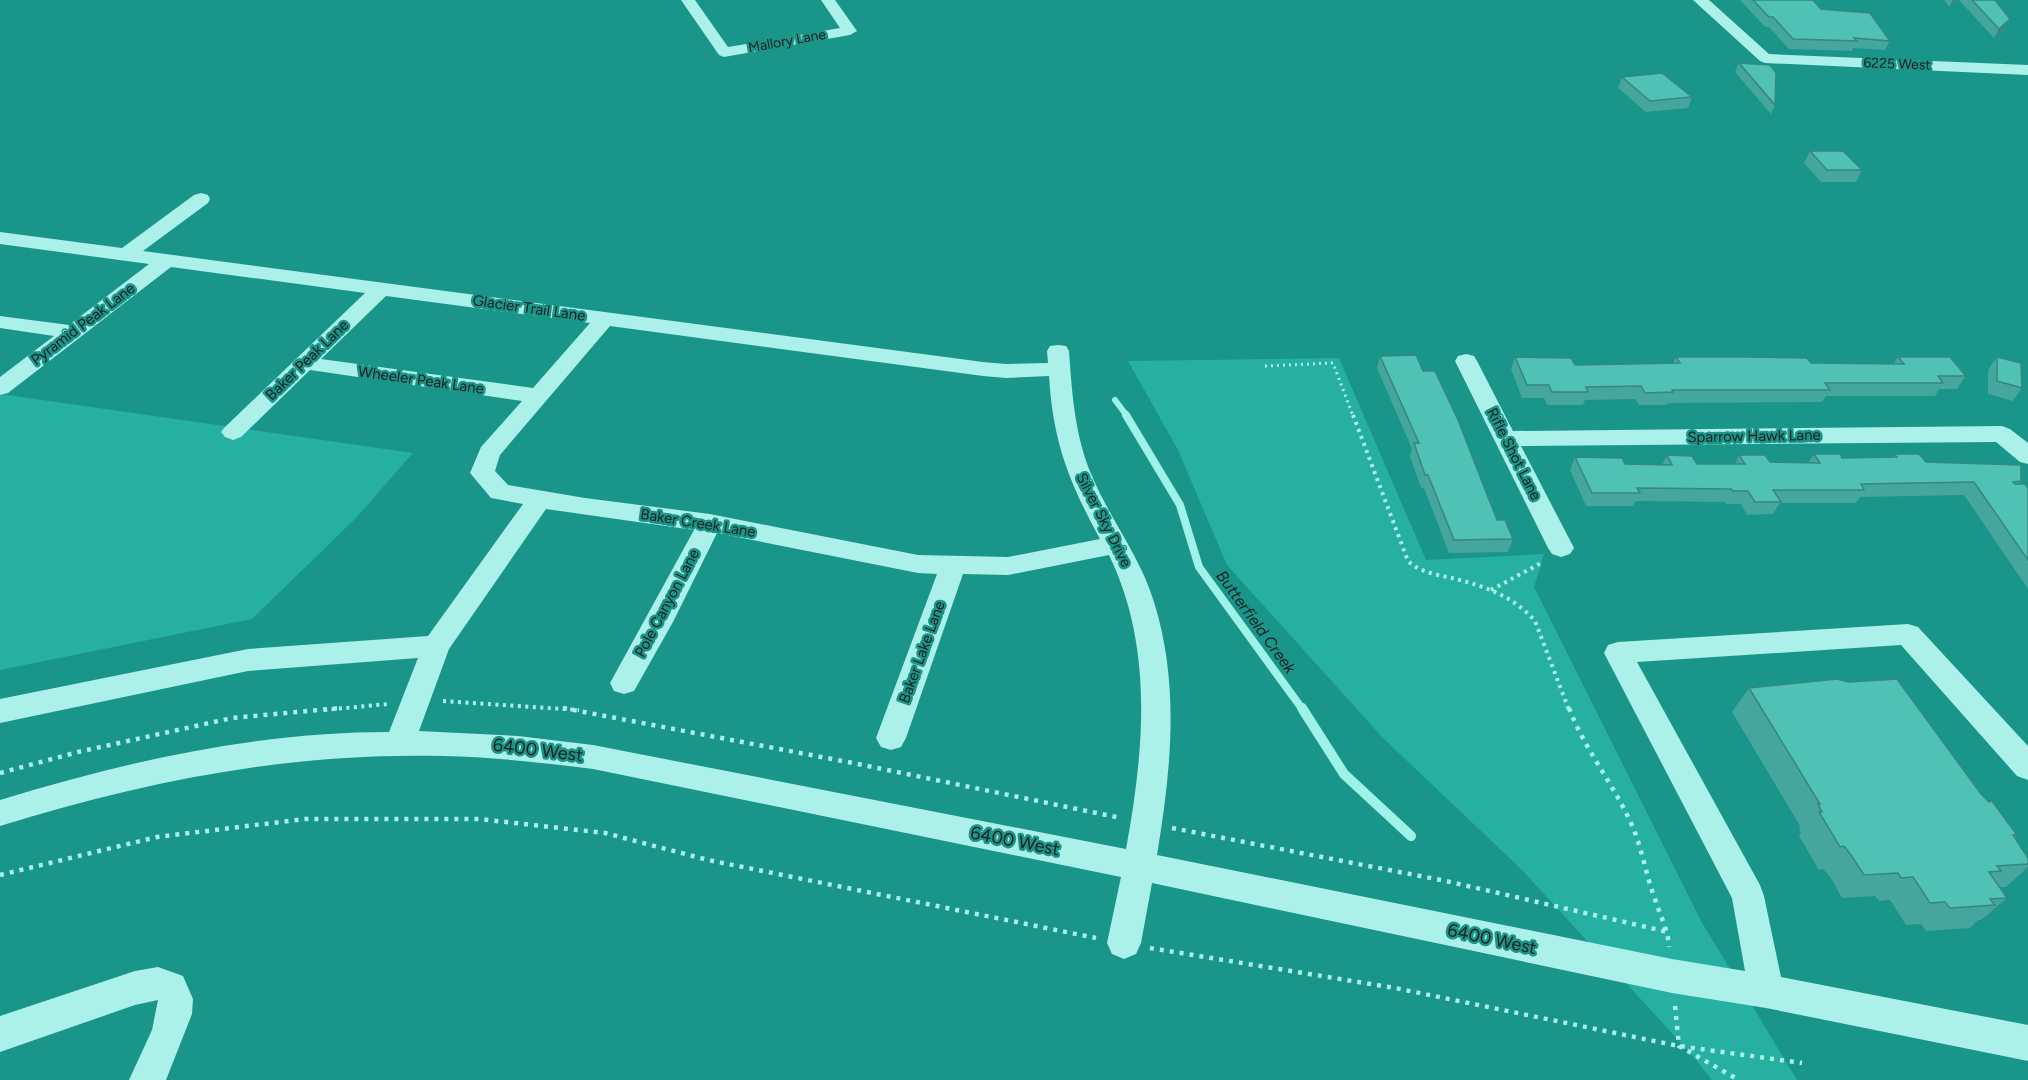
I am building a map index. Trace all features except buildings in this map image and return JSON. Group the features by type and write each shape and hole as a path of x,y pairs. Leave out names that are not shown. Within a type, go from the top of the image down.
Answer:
{"street":[{"name":"Mallory Lane","path":"688,0 723,52 850,31 828,0"},
{"name":"6225 West","path":"1700,0 1765,58 2028,70"},
{"path":"126,255 201,199"},
{"name":"Glacier Trail Lane","path":"0,238 995,370 1058,360"},
{"name":"Pyramid Peak Lane","path":"0,388 167,260"},
{"name":"Baker Peak Lane","path":"233,432 381,289"},
{"name":"Baker Creek Lane","path":"605,319 489,453 482,473 500,492 539,500 710,523 918,564 1008,566 1083,553 1117,544"},
{"path":"0,321 73,332"},
{"name":"Silver Sky Drive","path":"1058,360 1062,410 1073,456 1089,496 1131,572 1142,602 1150,635 1156,676 1156,755 1124,943"},
{"name":"Rifle Shot Lane","path":"1466,361 1506,439 1552,555"},
{"name":"Wheeler Peak Lane","path":"304,363 537,396"},
{"name":"Sparrow Hawk Lane","path":"1506,439 2002,434 2028,456"},
{"path":"400,742 436,646 539,500"},
{"name":"Pole Canyon Lane","path":"624,683 659,622 710,523"},
{"name":"Baker Lake Lane","path":"891,738 953,566"},
{"path":"1766,991 1748,896 1618,653 1908,634 2028,767"},
{"path":"0,711 248,660 436,646"},
{"name":"6400 West","path":"0,813 84,788 210,760 321,746 400,742 484,744 593,757 1672,976 1766,991 2028,1043"},
{"path":"0,1034 148,984 161,984 171,988 176,994 177,1012 147,1080"}],"path":[{"path":"1265,366 1333,363 1408,561 1414,567 1426,572 1491,590 1518,602 1535,621 1577,730 1612,785 1643,852 1654,897 1668,932 1679,1046"},
{"path":"1491,590 1552,555"},
{"path":"0,875 157,837 305,819 479,819 605,833 708,860 1124,943 1395,988 1679,1046 1802,1063"},
{"path":"1679,1046 1739,1080"}],"green space":[{"path":"1339,358 1426,560 1544,554 1534,587 1701,921 1797,1080 1712,1080 1692,1055 1522,870 1383,738 1227,565 1178,450 1128,361"},
{"path":"0,394 413,453 357,517 252,619 0,670"}],"waterway":[{"name":"Butterfield Creek","path":"1115,400 1127,416"},
{"name":"Butterfield Creek","path":"1126,415 1180,505 1199,567 1303,710"},
{"name":"Butterfield Creek","path":"1302,708 1344,774 1411,836"}]}
